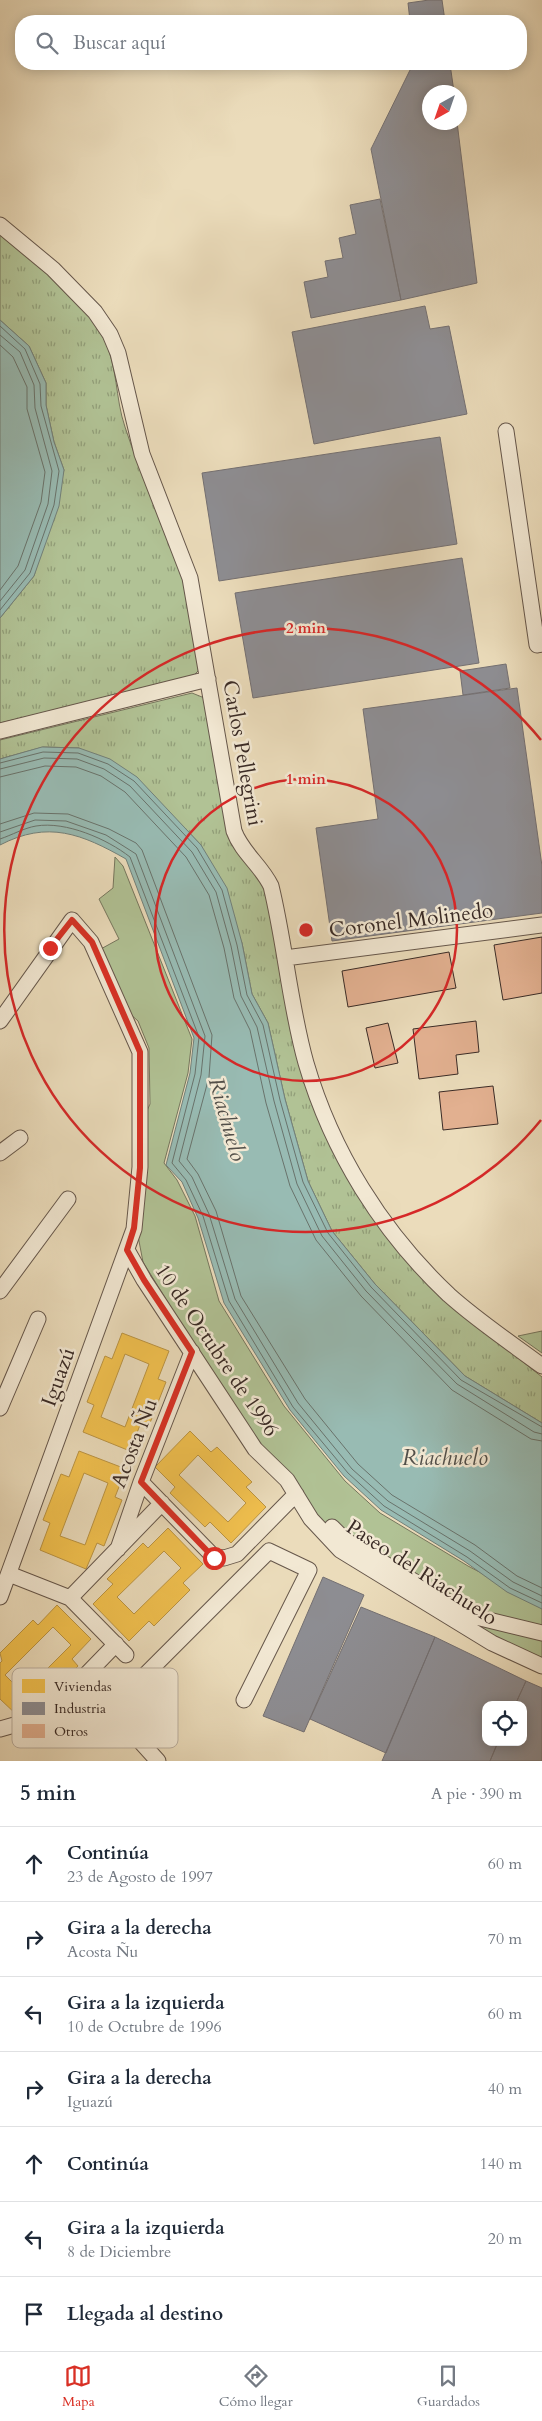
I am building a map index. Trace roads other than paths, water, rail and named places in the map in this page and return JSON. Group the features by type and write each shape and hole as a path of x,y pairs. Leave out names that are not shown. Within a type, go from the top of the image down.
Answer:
{"street":[{"name":"Carlos Pellegrini","path":"0,225 75,290 95,312 110,334 118,353 142,454 190,578 234,831 238,842 267,877 271,886 306,1062 323,1113 344,1160 374,1208 421,1267 451,1296 542,1366"},
{"path":"506,431 537,645 542,644"},
{"path":"0,731 208,679"},
{"name":"Iguazú","path":"0,1021 72,920 92,942 140,1052 140,1168 134,1228 0,1597"},
{"name":"Coronel Molinedo","path":"285,958 542,925"},
{"path":"0,1153 20,1138"},
{"path":"0,1291 68,1198"},
{"name":"10 de Octubre de 1996","path":"127,1250 144,1280 255,1449 287,1480 296,1494"},
{"path":"0,1408 38,1319"},
{"name":"Acosta Ñu","path":"118,1549 141,1482 192,1352"},
{"path":"141,1482 214,1558 224,1558 237,1554 296,1494"},
{"name":"Paseo del Riachuelo","path":"296,1494 306,1511 340,1550 492,1643 542,1666"},
{"name":"Acosta Ñu","path":"70,1598 162,1503"},
{"path":"306,1511 313,1506 345,1540 472,1616 542,1633"},
{"path":"152,1668 269,1551 309,1570 244,1700"},
{"path":"9,1574 70,1598 121,1649 100,1668"},
{"path":"146,1748 158,1761"}],"water":[{"path":"0,320 29,346 46,383 46,405 54,442 64,470 59,506 34,576 0,618"},
{"name":"Riachuelo","path":"42,747 79,748 110,759 137,777 201,845 227,888 242,943 252,994 268,1023 285,1099 308,1181 332,1231 375,1284 465,1376 542,1423 542,1609 507,1592 464,1561 381,1510 344,1476 290,1410 224,1303 198,1218 182,1182 166,1165 190,1073 194,1038 126,859 94,843 64,833 34,833 17,837 0,845 0,759"}]}
